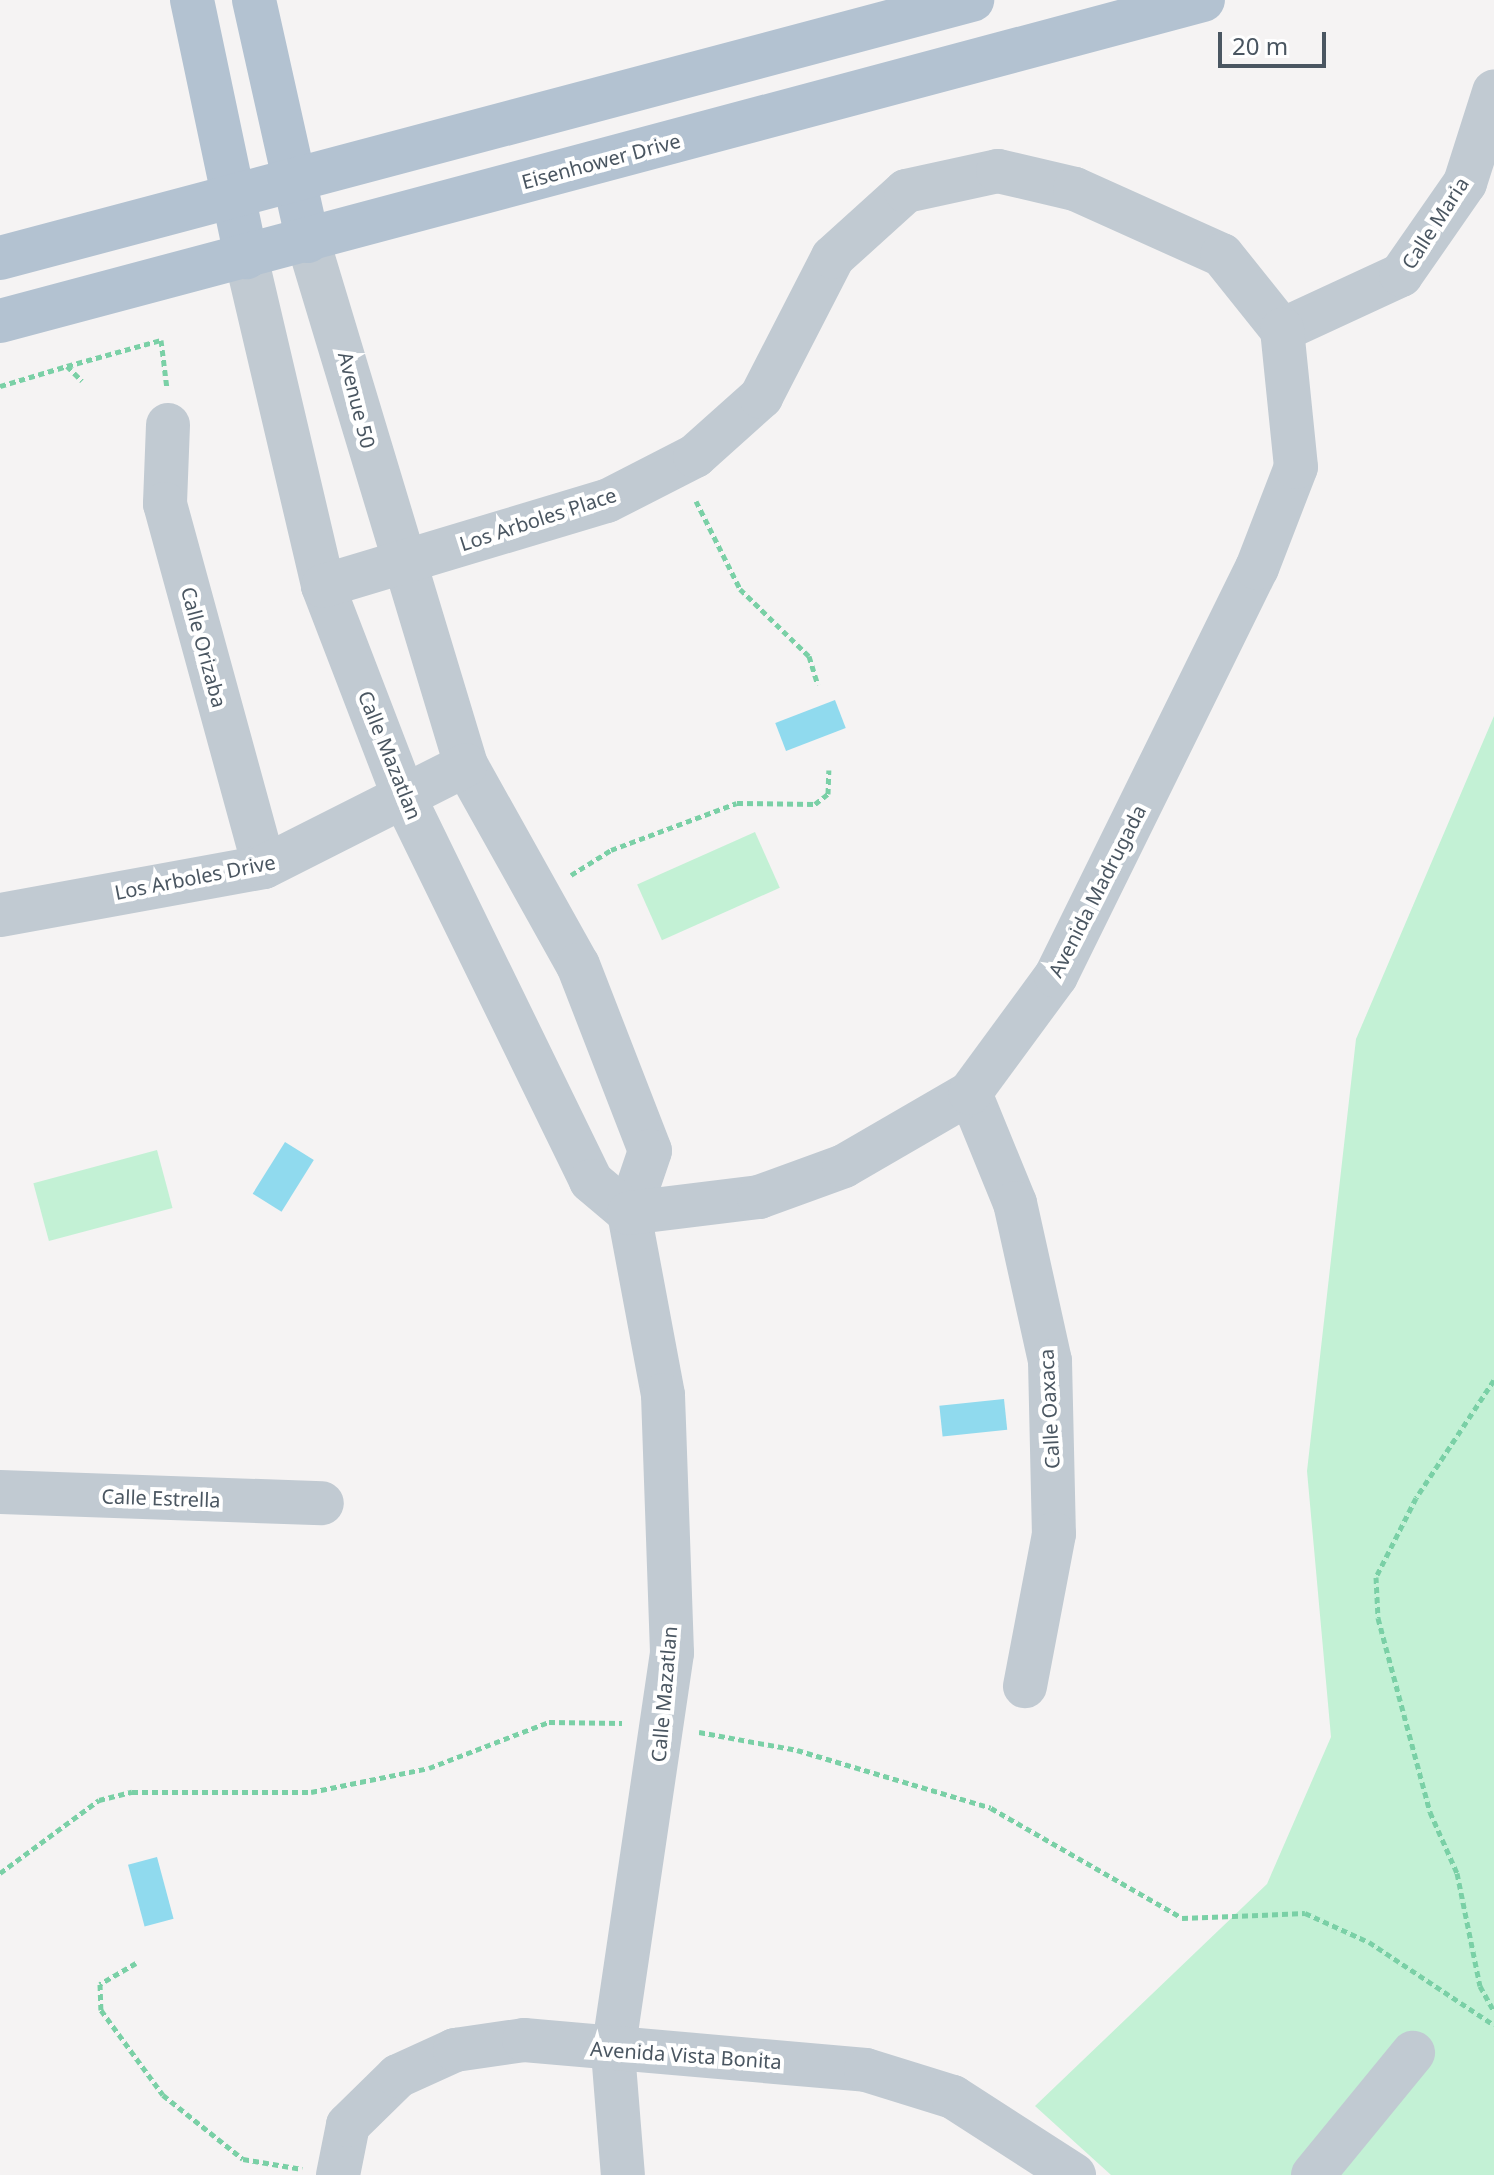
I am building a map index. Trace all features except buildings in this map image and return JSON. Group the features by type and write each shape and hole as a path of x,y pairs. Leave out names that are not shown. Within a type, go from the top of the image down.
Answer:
{"main road":[{"path":"192,0 246,257"},
{"path":"254,0 308,241"},
{"path":"0,258 294,175 972,0"},
{"name":"Eisenhower Drive","path":"0,321 1203,0"}],"street":[{"name":"Calle Maria","path":"1282,330 1401,275 1465,183 1494,92"},
{"name":"Los Arboles Place","path":"323,586 607,501 673,467 761,397 833,257 906,191 998,171 1075,189 1222,255 1282,330"},
{"name":"Avenue 50","path":"308,241 329,290 402,562"},
{"name":"Calle Mazatlan","path":"246,257 323,586 404,797 591,1181 629,1213"},
{"name":"Avenida Madrugada","path":"629,1213 759,1197 844,1166 970,1093 1056,976 1257,568 1296,467 1282,330"},
{"name":"Calle Orizaba","path":"168,425 165,504 264,867"},
{"name":"Calle Mazatlan","path":"402,562 466,765 578,965 650,1151 629,1213 663,1395 672,1653 613,2052 623,2175"},
{"name":"Los Arboles Drive","path":"0,915 264,867 466,765"},
{"name":"Calle Oaxaca","path":"970,1093 1015,1203 1050,1361 1054,1534 1025,1686"},
{"name":"Calle Estrella","path":"0,1492 322,1503"},
{"name":"Avenida Vista Bonita","path":"328,2174 348,2125 398,2076 455,2050 524,2040 613,2052 866,2070 953,2097 1074,2175"},
{"path":"1313,2175 1413,2053"}],"path":[{"path":"0,386 161,340 168,425"},
{"path":"67,366 82,381"},
{"path":"673,467 714,529 740,589 809,656 818,685"},
{"path":"537,893 611,850 737,803 815,804 828,794 829,770"},
{"path":"1494,1380 1408,1511 1376,1577 1378,1618 1430,1812 1457,1873 1480,1986 1494,2011"},
{"path":"0,1873 65,1818 132,1792 311,1792 429,1768 549,1722 662,1727 797,1750 991,1808 1182,1918 1305,1913 1369,1942 1494,2025"},
{"path":"136,1963 100,1984 101,2010 163,2095 243,2159 328,2174"}],"green space":[{"path":"1494,716 1494,2175 1111,2175 1035,2106 1267,1884 1331,1737 1307,1471 1356,1039"},
{"path":"755,832 780,888 662,940 637,884"},
{"path":"157,1150 173,1208 49,1241 33,1183"}],"water":[{"path":"835,700 846,728 786,751 775,723"},
{"path":"285,1142 314,1160 282,1212 253,1194"},
{"path":"1004,1399 1007,1430 943,1437 939,1406"},
{"path":"157,1857 174,1919 145,1927 128,1865"}]}
